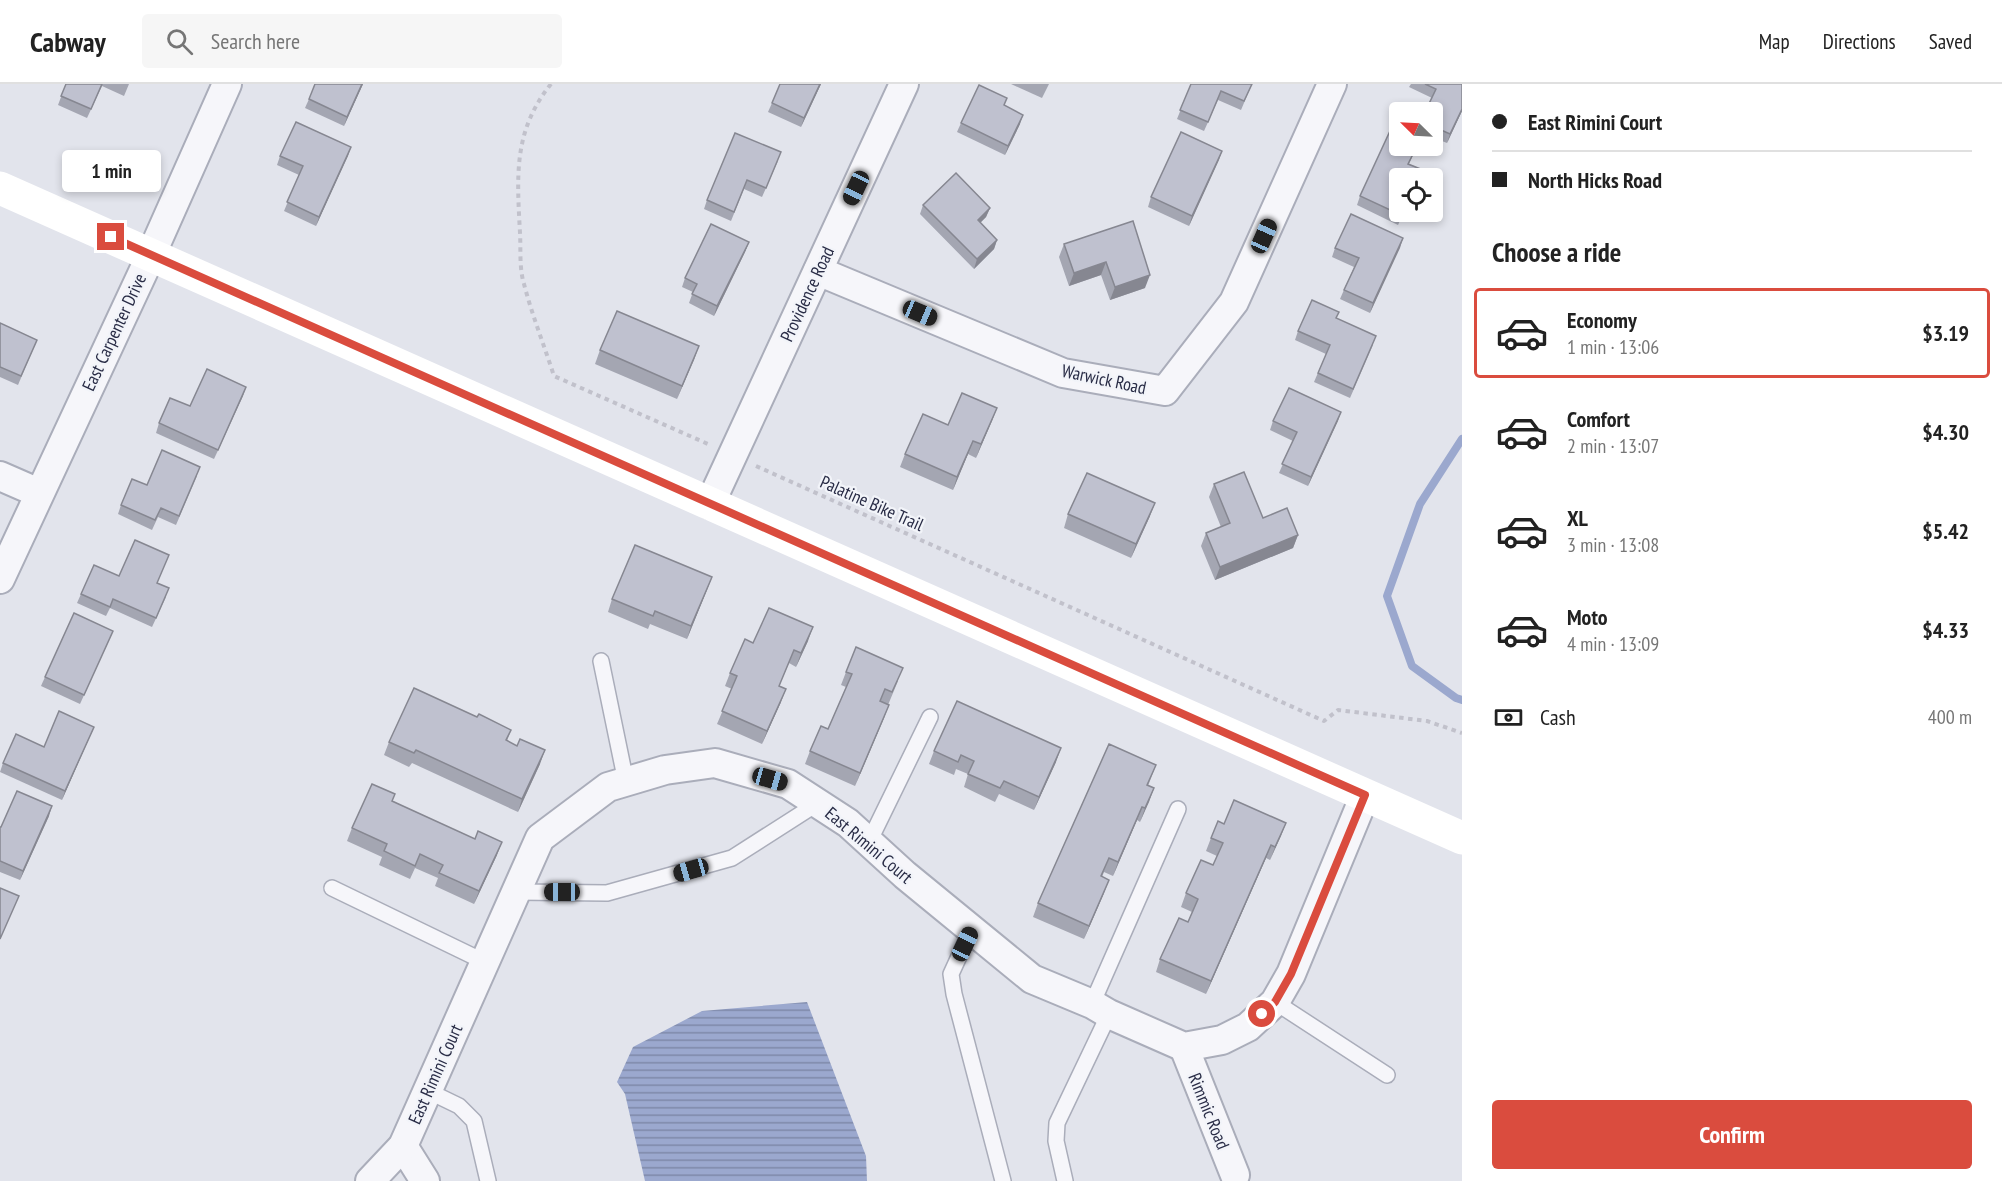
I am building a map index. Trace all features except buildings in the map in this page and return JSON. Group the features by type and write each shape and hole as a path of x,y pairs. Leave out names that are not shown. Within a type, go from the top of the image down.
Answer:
{"main road":[{"path":"0,188 1462,838"}],"street":[{"name":"East Carpenter Drive","path":"0,579 227,84"},
{"name":"Providence Road","path":"710,504 904,84"},
{"name":"Warwick Road","path":"818,271 1063,373 1165,391 1234,302 1332,84"},
{"path":"0,476 39,494"},
{"name":"East Rimini Court","path":"369,1181 403,1146 540,838 608,787 665,770 715,763 788,784 848,823 905,875 1032,979 1184,1047"},
{"path":"1184,1047 1222,1040 1248,1027 1275,1002 1291,974 1365,795"},
{"name":"Rimmic Road","path":"1184,1047 1235,1175"},
{"name":"East Rimini Court","path":"403,1146 425,1181"}],"lane":[{"path":"601,661 626,782"},
{"path":"869,842 930,717"},
{"path":"516,892 607,893 732,858 818,803"},
{"path":"1065,1181 1056,1141 1057,1123 1178,809"},
{"path":"332,888 485,962"},
{"path":"972,928 951,974 954,994 1003,1181"},
{"path":"1275,1002 1387,1075"},
{"path":"428,1091 459,1106 474,1121 488,1181"}],"path":[{"name":"Palatine Bike Trail","path":"551,84 540,97 523,138 517,183 523,281 554,376 1324,721 1338,711 1428,721 1462,733"}],"water":[{"path":"807,1002 866,1156 867,1181 645,1181 625,1094 617,1082 633,1047 702,1011"}],"waterway":[{"path":"1462,439 1420,504 1387,596 1412,666 1462,700"}],"route":[{"path":"111,237 1365,795 1291,974 1275,1002 1262,1014"}]}
